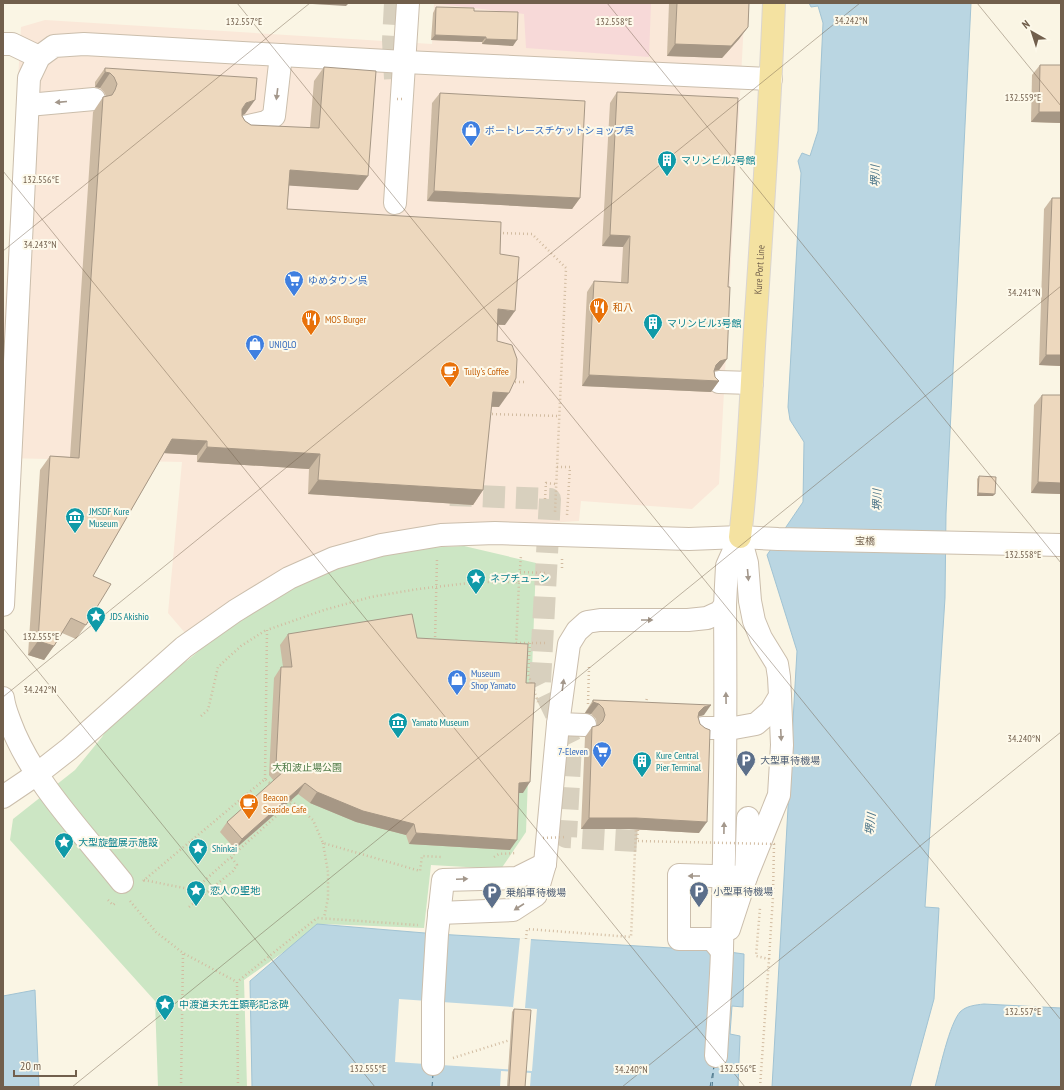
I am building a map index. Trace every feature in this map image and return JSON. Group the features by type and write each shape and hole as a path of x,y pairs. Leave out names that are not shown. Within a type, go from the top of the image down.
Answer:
{"main road":[{"name":"Kure Port Line","path":"740,536 745,498 771,79 774,3"}],"street":[{"path":"395,203 408,3"},
{"path":"3,44 12,44 39,57"},
{"path":"3,605 29,78 39,57 54,46 84,44 405,62 771,79"},
{"path":"244,127 266,122 274,116 281,55"},
{"path":"28,105 94,99"},
{"path":"719,382 752,382"},
{"name":"宝橋","path":"3,797 37,774 68,749 184,647 235,611 289,578 334,558 381,545 441,535 495,533 689,539 740,536 778,539 1061,545"},
{"path":"716,1056 722,952 726,728 725,605 727,566 740,536"},
{"path":"722,952 746,877 779,795 782,746 779,677 777,664 761,638 754,621 750,601 747,563 740,536"},
{"path":"438,923 513,910 536,895 545,864 558,724 569,644 577,631 587,622 600,620 688,620 707,618 720,612 725,605"},
{"path":"703,728 752,730 771,711 780,696"},
{"path":"3,698 16,740 37,774 64,810 130,888"},
{"path":"558,724 587,716"},
{"path":"746,877 748,818"},
{"path":"433,1064 432,1002 443,880 517,878 545,864"},
{"path":"722,952 712,939 679,939 679,876 746,877"}],"path":[{"path":"397,99 404,98"},
{"path":"494,232 532,234 566,268 555,512"},
{"path":"507,382 527,382"},
{"path":"491,407 490,414 559,416"},
{"path":"557,467 570,467 567,514"},
{"path":"545,498 546,483 556,484"},
{"path":"508,646 516,647 521,555"},
{"path":"562,556 562,568"},
{"path":"435,645 437,559"},
{"path":"520,572 546,573"},
{"path":"201,716 208,710 218,667 241,646 266,630 371,596 478,582 519,582"},
{"path":"265,779 266,630"},
{"path":"435,640 443,640"},
{"path":"516,642 549,644"},
{"path":"530,643 528,674 539,703"},
{"path":"587,716 589,661"},
{"path":"646,709 647,697"},
{"path":"265,779 276,788"},
{"path":"105,895 113,905 130,888 265,779"},
{"path":"287,797 313,820 323,843 328,872 328,898 324,918"},
{"path":"130,888 194,890 292,802"},
{"path":"526,939 527,929 631,937 637,830 638,841 774,844 773,896 760,1087"},
{"path":"543,838 566,837"},
{"path":"323,843 420,871"},
{"path":"489,860 499,854 523,853"},
{"path":"420,879 422,856 445,857"},
{"path":"189,907 233,871 238,865 231,858"},
{"path":"130,888 156,932 183,953 237,982"},
{"path":"761,892 773,892"},
{"path":"760,906 756,956 769,959"},
{"path":"237,982 316,918 418,926 418,918"},
{"path":"181,1087 183,953"},
{"path":"237,982 238,1087"},
{"path":"433,1064 510,1040"}],"shaded area":[{"path":"431,3 651,3 649,57 526,48 524,14"},
{"path":"434,3 745,3 719,484 692,509 581,501 579,521 389,533 186,634 168,613 182,462 3,458 3,344 21,27 45,20 432,44"}],"green space":[{"name":"大和波止場公園","path":"464,546 536,563 526,832 501,869 431,865 424,928 323,924 244,980 247,1087 158,1087 155,1001 10,840 13,819 75,770 102,737 123,701 188,660 207,644 267,601 330,567 402,549"}],"water":[{"name":"堺川","path":"809,3 971,3 946,514 945,598 925,907 939,908 934,999 910,1087 772,1087 797,651 767,555 803,502 804,442 790,420 788,407 801,173 798,161 802,153 810,156 818,131 823,23 818,6 811,7"},
{"path":"317,924 437,934 722,951 744,954 743,1007 732,1006 730,1034 740,1036 738,1087 252,1087 250,981"},
{"path":"35,990 39,1087 3,1087 3,996"},
{"path":"984,1004 1061,1008 1061,1087 935,1087 942,1059 956,1018 965,1008"}],"pier":[{"path":"520,938 531,939 525,1008 537,1009 532,1071 395,1062 399,999 513,1007"},
{"path":"501,1071 531,1073 530,1087 500,1087"}],"building":[{"path":"677,3 749,3 748,27 731,46 675,44"},
{"path":"436,7 474,8 474,11 518,12 517,40 435,35"},
{"path":"1040,65 1061,65 1061,112 1039,112"},
{"name":"ゆめタウン呉","path":"324,67 376,71 368,176 290,170 287,209 501,222 500,254 519,257 515,311 498,309 497,341 512,345 517,359 516,378 509,393 493,392 483,490 318,480 320,454 207,447 207,441 172,439 93,576 111,584 86,625 71,618 54,646 38,641 50,456 79,458 103,97 112,95 117,84 114,77 110,73 105,72 105,68 257,78 255,100 246,103 242,109 242,116 245,121 251,125 319,128"},
{"path":"617,92 738,98 728,287 730,287 727,359 720,361 716,365 714,371 715,377 719,381 589,375 594,281 628,283 630,236 610,235"},
{"path":"440,93 585,101 580,198 434,191"},
{"path":"1052,198 1061,198 1061,355 1046,355"},
{"path":"1042,395 1061,395 1061,483 1038,482"},
{"path":"979,476 996,477 995,494 978,493"},
{"name":"Yamato Museum","path":"412,614 417,638 528,644 526,683 535,683 530,782 519,783 517,840 416,833 414,824 363,811 317,792 305,783 242,839 227,822 283,772 276,765 281,667 292,667 288,634"},
{"name":"Kure Central Pier Terminal","path":"593,700 711,705 704,707 699,712 698,717 700,724 710,730 707,822 636,818 589,818 592,727 599,725 603,721 605,715 603,708 599,704 593,702"},
{"path":"514,1009 531,1010 525,1087 509,1087"}],"ferry route":[{"path":"710,1087 714,1066"},
{"path":"712,1087 714,1066"},
{"path":"432,1087 433,1074"}],"tunnel":[{"path":"395,3 393,40 395,79"},
{"path":"450,495 550,499 540,682 571,745 566,837 637,841"}],"place":[{"name":"ボートレースチケットショップ呉","path":"471,147"},
{"name":"マリンビル2号館","path":"667,177"},
{"name":"ゆめタウン呉","path":"294,297"},
{"name":"和八","path":"599,324"},
{"name":"MOS Burger","path":"311,336"},
{"name":"マリンビル3号館","path":"653,340"},
{"name":"UNIQLO","path":"255,361"},
{"name":"Tully's Coffee","path":"450,388"},
{"name":"JMSDF Kure Museum","path":"75,534"},
{"name":"ネプチューン","path":"476,595"},
{"name":"JDS Akishio","path":"96,633"},
{"name":"Museum Shop Yamato","path":"457,696"},
{"name":"Yamato Museum","path":"398,739"},
{"name":"7-Eleven","path":"602,768"},
{"name":"大型車待機場","path":"746,777"},
{"name":"Kure Central Pier Terminal","path":"642,778"},
{"name":"Beacon Seaside Cafe","path":"249,820"},
{"name":"大型旋盤展示施設","path":"64,859"},
{"name":"Shinkai","path":"198,865"},
{"name":"恋人の聖地","path":"196,907"},
{"name":"小型車待機場","path":"699,908"},
{"name":"乗船車待機場","path":"492,909"},
{"name":"中渡道夫先生顕彰記念碑","path":"165,1021"}]}
